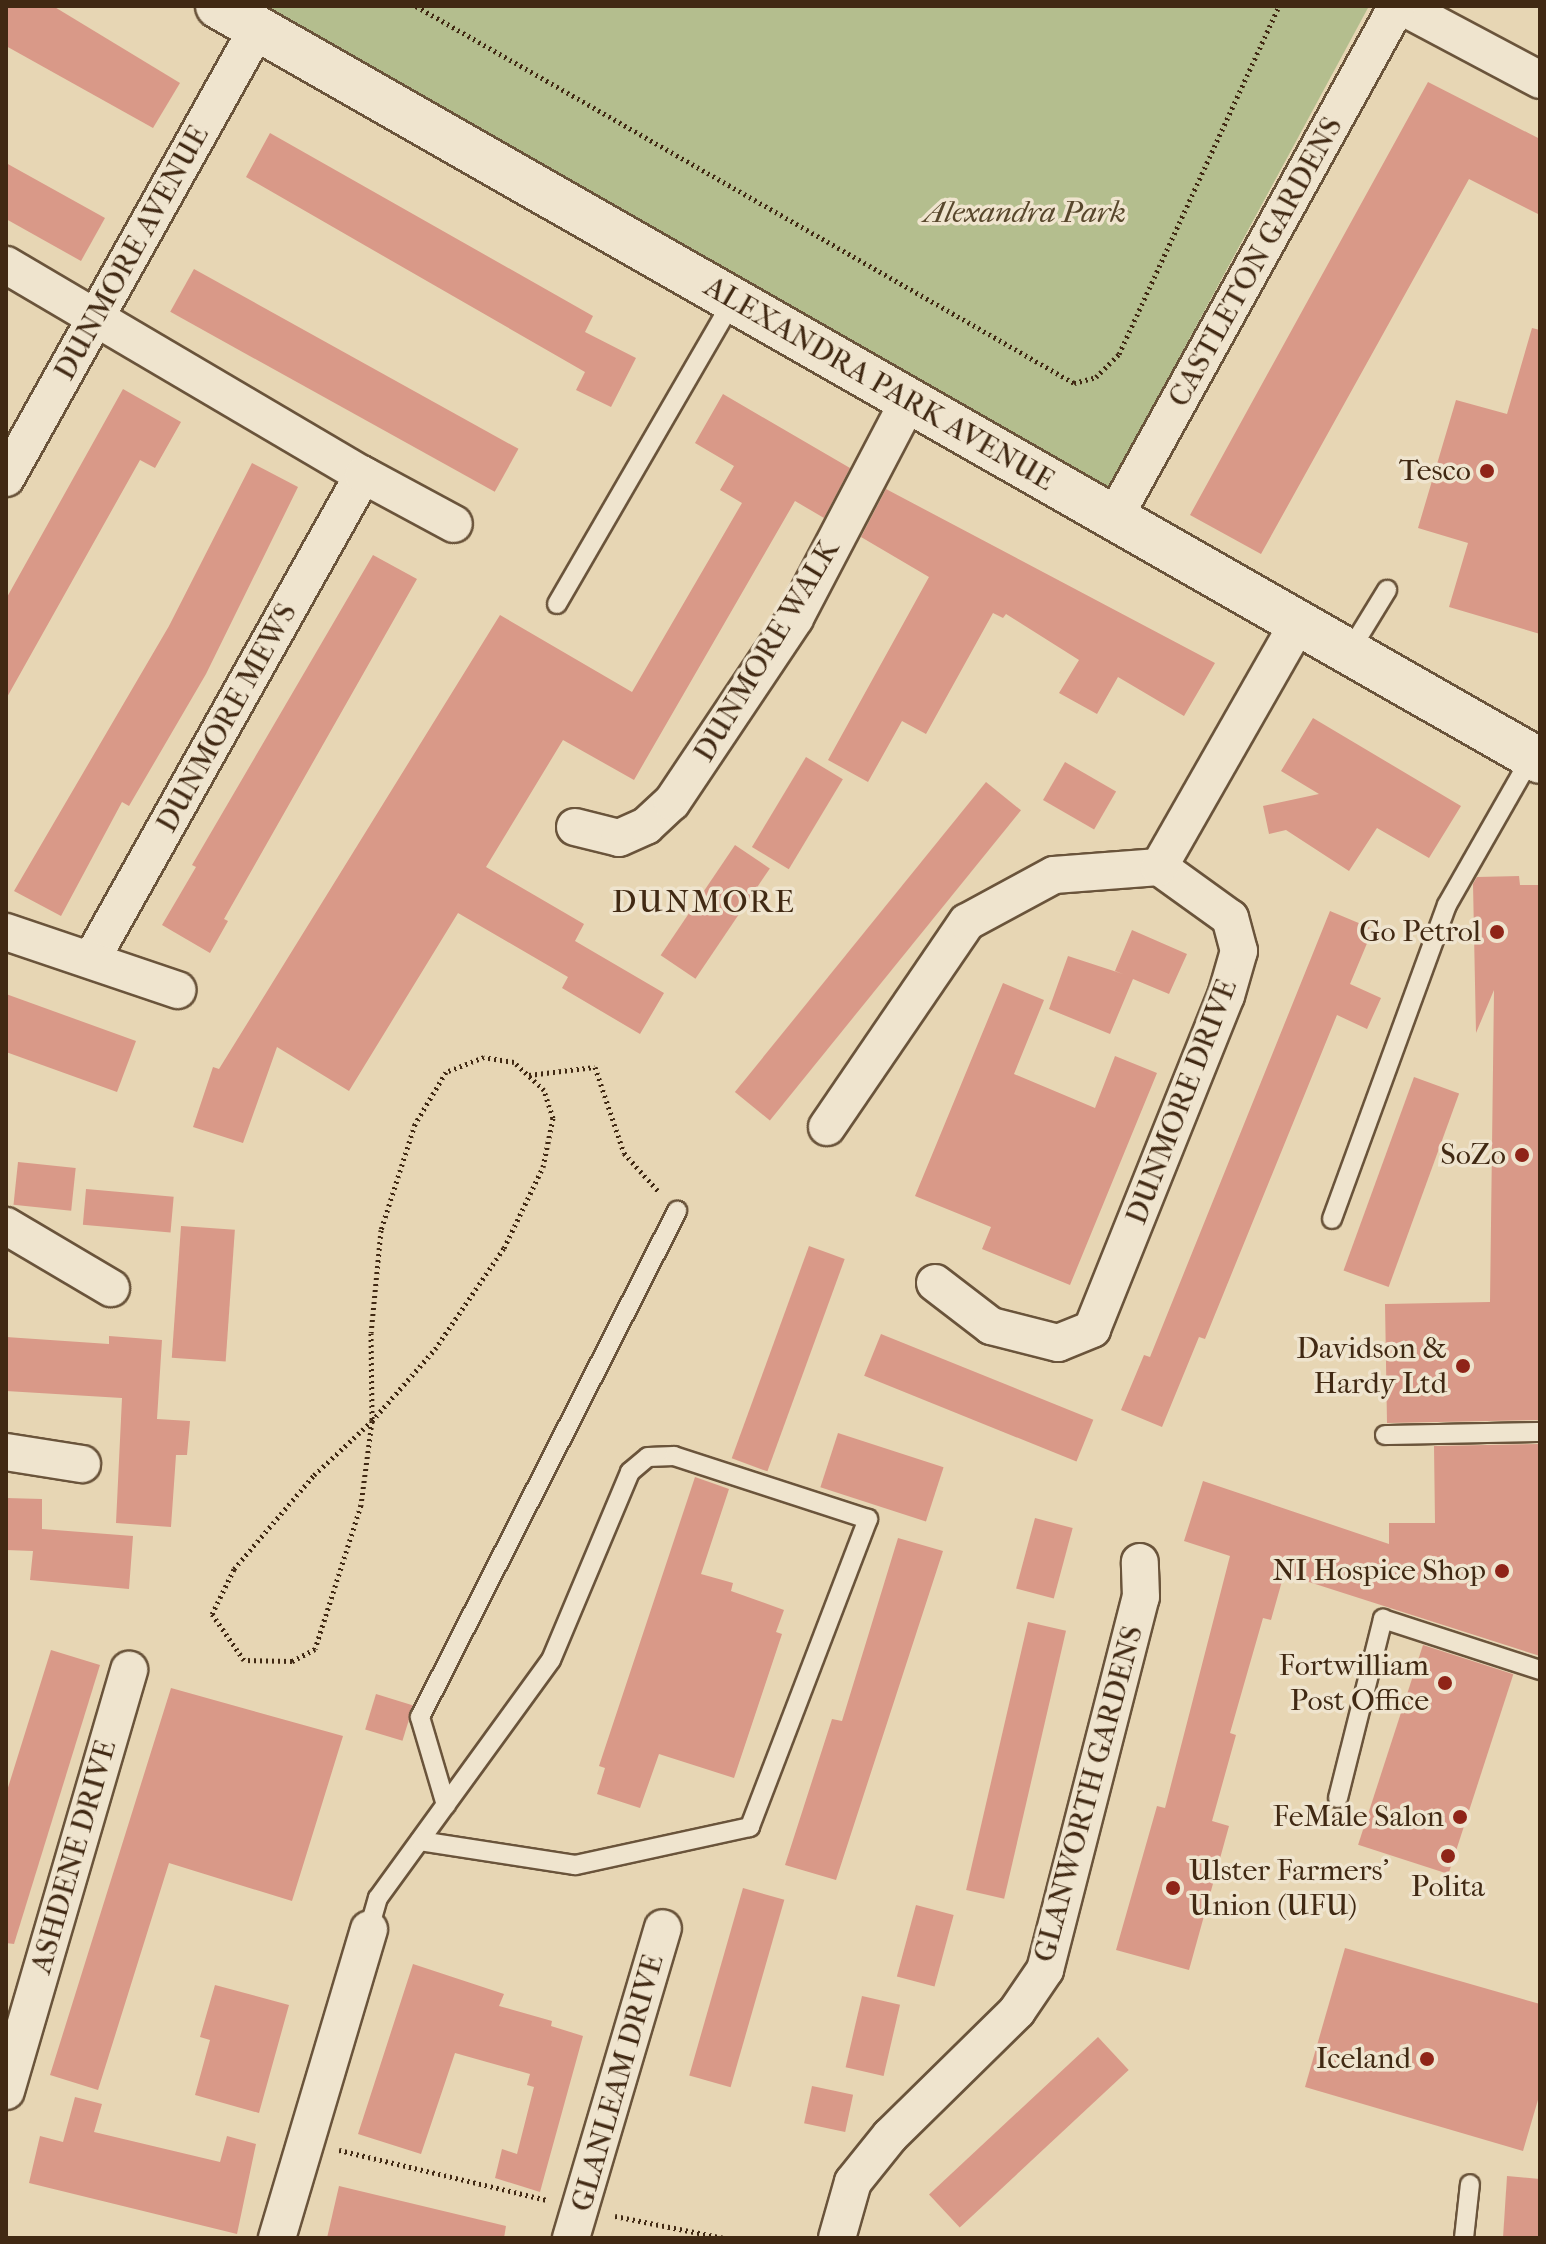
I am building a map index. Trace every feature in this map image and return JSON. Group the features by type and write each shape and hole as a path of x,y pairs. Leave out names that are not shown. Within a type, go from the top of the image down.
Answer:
{"street":[{"name":"ALEXANDRA PARK AVENUE","path":"218,6 1536,758"},
{"path":"1399,6 1540,80"},
{"name":"CASTLETON GARDENS","path":"1114,518 1399,6"},
{"name":"DUNMORE AVENUE","path":"6,478 257,29"},
{"path":"6,265 363,475 454,524"},
{"name":"DUNMORE WALK","path":"575,827 619,838 646,826 672,802 795,618 909,400"},
{"name":"DUNMORE MEWS","path":"91,960 363,475"},
{"path":"827,1127 967,922 1054,875 1159,867 1298,623"},
{"name":"DUNMORE DRIVE","path":"935,1283 991,1326 1058,1343 1092,1329 1226,996 1239,951 1230,918 1159,867"},
{"path":"6,932 177,990"},
{"path":"6,1226 111,1288"},
{"path":"6,1452 82,1464"},
{"name":"GLANWORTH GARDENS","path":"837,2238 853,2182 890,2136 1017,2011 1045,1970 1141,1597 1140,1562"},
{"name":"ASHDENE DRIVE","path":"6,2091 129,1670"},
{"name":"GLANLEAM DRIVE","path":"576,2223 663,1928"},
{"path":"277,2238 369,1929"}],"lane":[{"path":"557,604 733,300"},
{"path":"1349,652 1387,590"},
{"path":"1332,1219 1447,905 1536,758"},
{"path":"446,1805 420,1717 677,1211"},
{"path":"1385,1435 1540,1432"},
{"path":"369,1929 378,1898 551,1660 630,1472 648,1457 674,1456 868,1519 750,1827 575,1865 420,1841"},
{"path":"1338,1798 1383,1619 1540,1670"},
{"path":"1464,2238 1470,2184"}],"path":[{"path":"416,6 1074,383 1096,377 1119,354 1279,6"},
{"path":"372,1421 314,1475 234,1569 212,1614 244,1660 292,1661 315,1649 361,1505 372,1421 371,1333 381,1230 415,1124 446,1072 484,1057 514,1062 544,1090 553,1118 543,1167 504,1248 435,1349 372,1421"},
{"path":"528,1075 595,1067 624,1153 677,1211"},
{"path":"305,2141 576,2223 724,2238"}],"green space":[{"name":"Alexandra Park","path":"256,6 1369,6 1105,495"}],"building":[{"path":"6,6 53,6 180,83 153,128 6,46"},
{"path":"1428,82 1540,139 1540,215 1469,179 1261,554 1190,515"},
{"path":"270,133 593,316 585,332 636,358 611,407 576,390 585,372 246,177"},
{"path":"6,163 105,218 81,261 6,219"},
{"path":"194,269 518,449 495,492 170,312"},
{"name":"Tesco","path":"1532,328 1540,330 1540,634 1449,607 1468,543 1418,528 1456,400 1507,414"},
{"path":"123,389 181,422 155,468 140,460 6,699 6,599"},
{"path":"723,394 850,468 824,518 795,501 634,780 563,740 486,867 584,924 575,941 664,993 640,1034 562,988 568,977 458,913 349,1091 277,1047 243,1143 193,1127 213,1067 219,1069 500,615 632,692 742,503 720,490 734,466 695,443"},
{"path":"252,463 298,487 206,674 129,806 122,802 61,916 14,891 169,626"},
{"path":"886,489 1215,663 1184,716 1118,677 1097,714 1059,693 1079,660 1006,614 1003,618 993,613 926,734 902,721 868,782 828,760 929,577 861,537"},
{"path":"373,555 417,579 224,919 228,921 210,953 162,925 196,867 192,865"},
{"path":"1313,718 1461,806 1429,858 1377,828 1349,871 1286,830 1269,834 1263,806 1319,794 1281,771"},
{"path":"806,757 843,779 789,869 752,847"},
{"path":"1065,762 1116,792 1094,830 1043,800"},
{"path":"986,782 1021,810 770,1120 735,1092"},
{"path":"735,845 770,868 695,979 661,955"},
{"path":"1519,876 1520,885 1540,885 1540,1420 1387,1423 1385,1304 1490,1302 1494,990 1476,1033 1473,884 1477,877"},
{"path":"1330,911 1373,929 1350,984 1381,998 1367,1029 1337,1015 1205,1339 1199,1337 1162,1427 1121,1410 1144,1355 1150,1357"},
{"path":"1132,930 1187,954 1169,994 1133,979 1110,1034 1049,1009 1068,956 1123,974 1115,971"},
{"path":"1003,983 1044,1000 1014,1074 1095,1108 1115,1056 1157,1073 1070,1285 982,1249 991,1227 915,1196"},
{"path":"6,994 136,1041 117,1092 6,1052"},
{"path":"1414,1077 1459,1093 1389,1287 1344,1271"},
{"path":"18,1162 76,1168 71,1211 14,1205"},
{"path":"86,1189 174,1197 171,1233 83,1225"},
{"path":"181,1226 235,1230 226,1361 172,1358"},
{"path":"809,1246 845,1259 767,1471 732,1458"},
{"path":"881,1334 1093,1420 1076,1462 864,1376"},
{"path":"109,1336 162,1340 157,1419 190,1421 187,1455 176,1455 171,1527 116,1523 122,1398 6,1391 6,1337 109,1344"},
{"path":"838,1433 944,1467 926,1522 820,1487"},
{"path":"1540,1444 1540,1656 1284,1574 1271,1620 1263,1618 1230,1733 1236,1735 1212,1821 1229,1826 1189,1970 1116,1950 1157,1806 1165,1808 1230,1556 1184,1541 1203,1481 1389,1544 1389,1523 1435,1523 1434,1446"},
{"path":"695,1477 729,1489 701,1574 733,1583 731,1591 784,1610 776,1632 782,1634 734,1778 659,1754 640,1808 597,1794 605,1768 599,1766"},
{"path":"6,1498 42,1499 42,1529 133,1536 129,1589 30,1580 33,1551 6,1550"},
{"path":"1035,1518 1073,1528 1054,1599 1016,1589"},
{"path":"898,1538 943,1551 836,1880 785,1865 832,1719 842,1721"},
{"path":"1028,1622 1066,1631 1004,1899 966,1890"},
{"path":"1423,1645 1513,1674 1448,1874 1358,1845"},
{"path":"51,1650 100,1665 14,1944 6,1943 6,1794"},
{"path":"171,1688 343,1736 292,1901 169,1863 98,2090 50,2075"},
{"path":"376,1694 413,1705 402,1741 365,1729"},
{"path":"743,1888 784,1900 731,2087 689,2075"},
{"path":"916,1905 954,1915 935,1987 897,1976"},
{"name":"Iceland","path":"1345,1948 1540,2004 1540,2093 1523,2151 1305,2087"},
{"path":"413,1964 504,1994 499,2006 552,2021 551,2026 583,2036 540,2192 495,2178 502,2149 517,2154 534,2087 527,2085 530,2074 455,2053 421,2154 358,2134"},
{"path":"215,1985 289,2005 259,2113 195,2095 210,2040 200,2037"},
{"path":"862,1996 900,2005 884,2076 846,2067"},
{"path":"1098,2037 1129,2070 960,2227 929,2195"},
{"path":"812,2086 853,2095 845,2132 804,2123"},
{"path":"75,2097 102,2104 94,2132 220,2162 227,2136 256,2144 237,2234 29,2183 40,2136 63,2142"},
{"path":"1507,2176 1540,2179 1540,2238 1503,2238"},
{"path":"339,2186 506,2226 504,2238 327,2238"}],"place":[{"name":"Tesco","path":"1487,471"},
{"name":"Go Petrol","path":"1497,932"},
{"name":"SoZo","path":"1522,1155"},
{"name":"Davidson & Hardy Ltd","path":"1463,1366"},
{"name":"NI Hospice Shop","path":"1502,1571"},
{"name":"Fortwilliam Post Office","path":"1445,1683"},
{"name":"FeMale Salon","path":"1460,1817"},
{"name":"Polita","path":"1448,1856"},
{"name":"Ulster Farmers' Union (UFU)","path":"1173,1888"},
{"name":"Iceland","path":"1427,2059"}],"district":[{"name":"DUNMORE","path":"704,902"}]}
